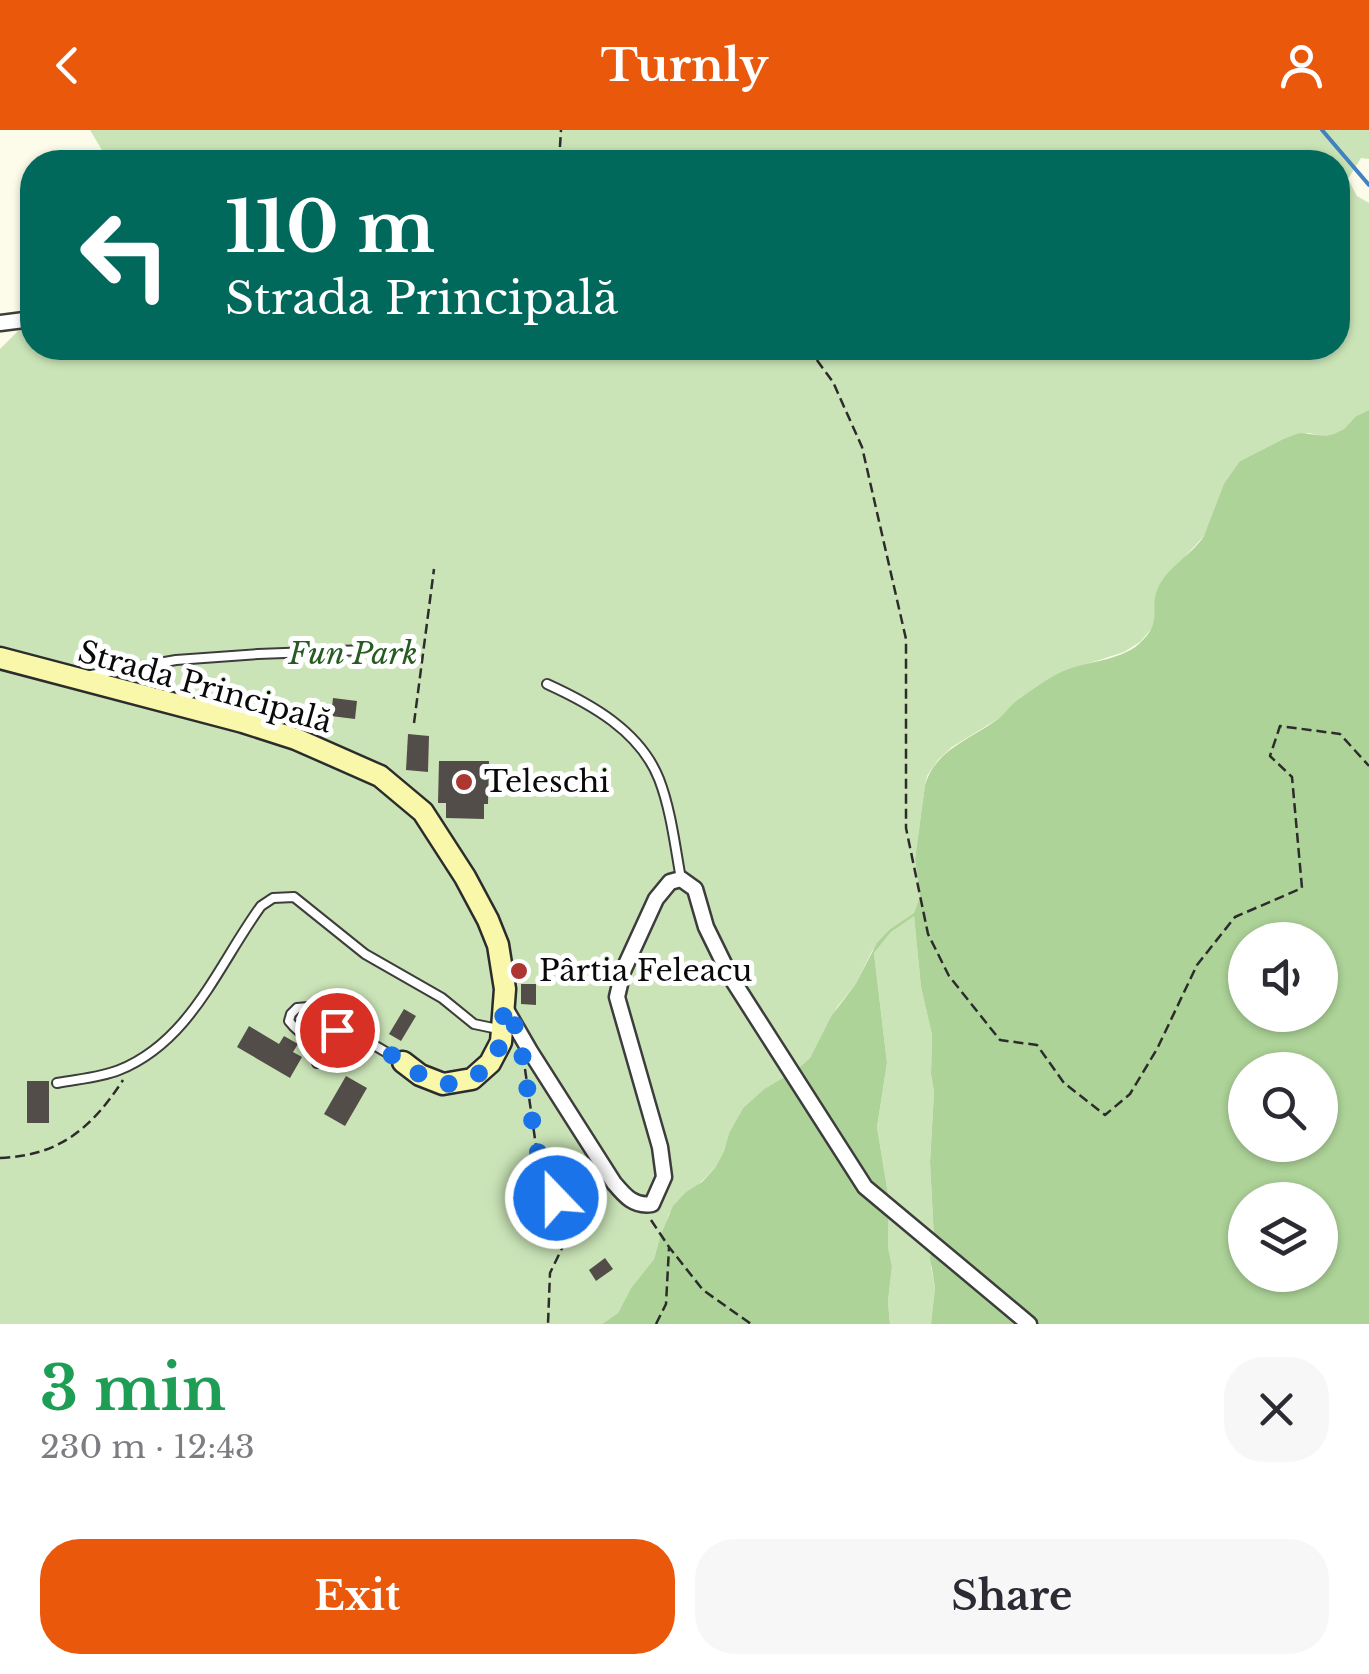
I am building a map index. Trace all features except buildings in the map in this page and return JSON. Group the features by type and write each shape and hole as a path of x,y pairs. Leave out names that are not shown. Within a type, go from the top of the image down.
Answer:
{"street":[{"name":"Strada Principală","path":"0,658 296,739 380,776 423,812 488,920 503,968 504,1006 511,1031 482,1072 472,1078 444,1084 420,1076 403,1062"},
{"path":"511,1031 614,1183 628,1199 642,1206 652,1204 664,1177 660,1147 618,997 623,971 656,898 670,882 681,879 695,889 706,928 730,976 865,1187 1029,1324"}],"lane":[{"path":"66,677 176,660 365,650"},
{"path":"547,684 587,702 631,735 658,776 681,879"},
{"path":"57,1082 110,1073 165,1041 191,1015 261,906 273,898 287,896 301,902 347,942 442,998 474,1024 511,1031"},
{"path":"337,1029 323,1040 309,1038 292,1025 289,1017 297,1008 310,1007 337,1029 403,1062"},
{"path":"317,1063 337,1029"}],"path":[{"path":"817,360 833,382 862,447 906,639 906,828 928,934 949,976 1000,1040 1037,1044 1064,1083 1106,1115 1130,1094 1198,965 1235,917 1302,888 1292,777 1270,756 1280,726 1340,734 1369,766"},
{"path":"414,723 434,568"},
{"path":"511,1031 536,1146 547,1180 566,1215 566,1238 550,1273 548,1324"},
{"path":"0,1158 22,1157 58,1146 99,1113 136,1060"},
{"path":"642,1206 703,1290 752,1324"},
{"path":"656,1324 666,1304 669,1247"}],"green space":[{"path":"90,130 1369,130 1369,159 1361,158 1350,176 1350,150 102,150"},
{"name":"Fun Park","path":"1350,183 1357,196 1369,203 1369,410 1335,434 1326,437 1309,433 1283,439 1240,461 1204,536 1161,583 1155,600 1156,619 1140,642 1124,652 1059,673 938,760 925,785 915,859 920,896 914,913 890,929 872,951 810,1058 743,1108 715,1168 669,1214 654,1259 631,1288 618,1313 602,1324 0,1324 0,349 20,329 20,360 1350,360"},
{"path":"1369,410 1369,1324 931,1324 935,1287 930,1258 934,1239 930,1162 932,1035 921,987 914,916 891,932 874,953 887,1063 877,1127 889,1200 890,1324 602,1324 618,1313 631,1288 654,1259 673,1206 715,1168 743,1108 810,1058 877,943 914,913 920,896 915,859 925,785 937,763 1055,675 1121,654 1139,644 1152,628 1158,588 1204,536 1224,484 1240,461 1300,433 1326,436 1344,429 1356,416"},
{"path":"914,915 921,987 932,1035 931,1267 935,1287 931,1324 890,1324 889,1200 877,1127 887,1063 874,953 891,932"}],"waterway":[{"path":"1322,130 1339,150"},
{"path":"1350,163 1369,185"}],"place":[{"name":"Teleschi","path":"464,782"},
{"name":"Pârtia Feleacu","path":"519,971"}],"route":[{"path":"337,1030 339,1026 420,1076 444,1084 460,1082 482,1072 497,1052 504,1006 519,1033 536,1146 556,1198"}]}
